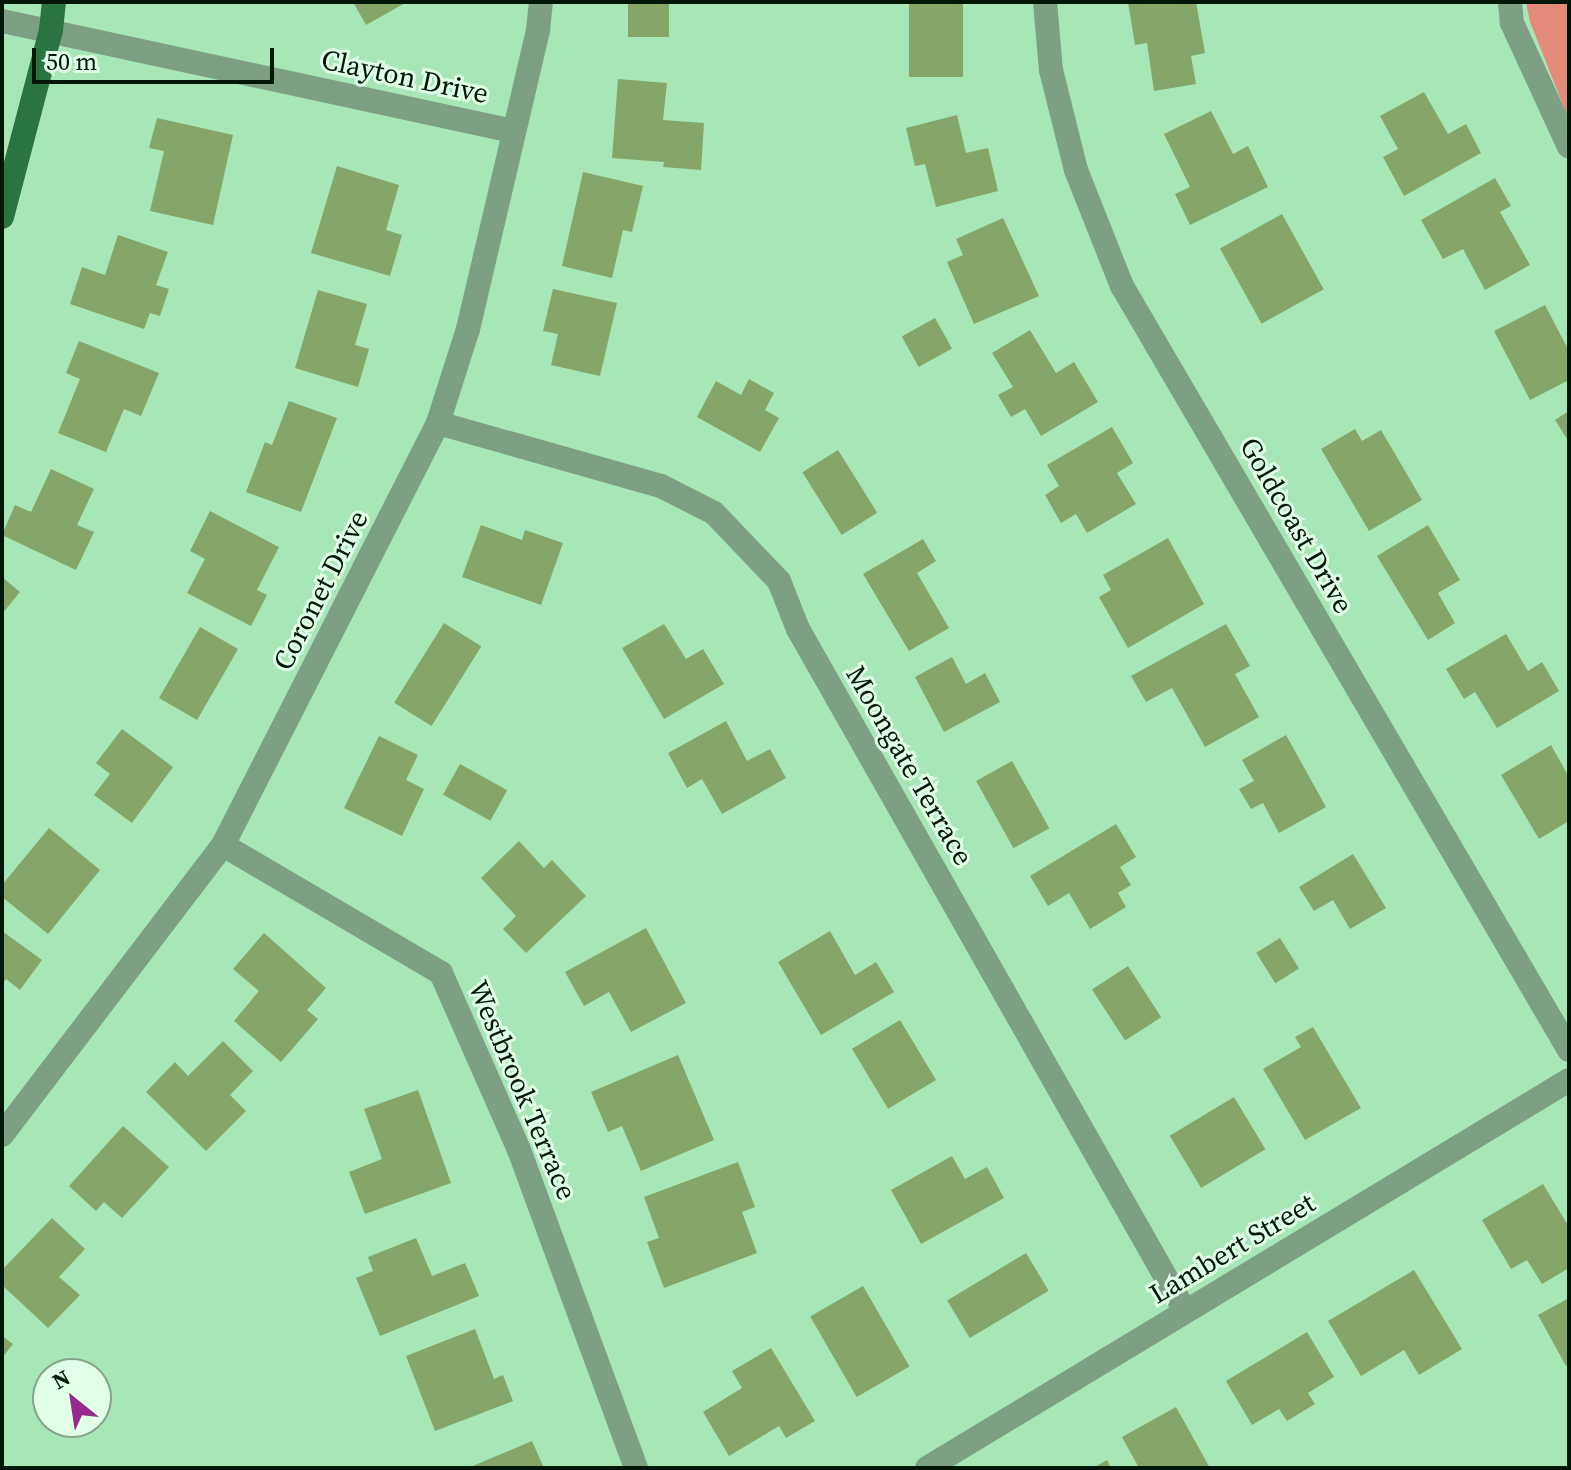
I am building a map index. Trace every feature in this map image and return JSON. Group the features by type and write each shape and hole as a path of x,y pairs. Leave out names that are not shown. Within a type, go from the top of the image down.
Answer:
{"main road":[{"path":"2,217 51,30 54,2"}],"street":[{"name":"Coronet Drive","path":"2,1135 223,845 438,423 468,329 538,30 541,2"},
{"name":"Goldcoast Drive","path":"1045,2 1051,70 1076,170 1122,286 1569,1050"},
{"path":"1510,2 1512,23 1569,147"},
{"name":"Clayton Drive","path":"2,21 513,131"},
{"name":"Moongate Terrace","path":"438,423 661,486 714,513 779,581 798,629 1185,1311"},
{"name":"Westbrook Terrace","path":"223,845 441,973 519,1150 636,1468"},
{"name":"Lambert Street","path":"927,1468 1569,1080"}],"shaded area":[{"path":"1526,2 1569,2 1569,120 1530,22"}],"building":[{"path":"353,2 407,2 366,25"},
{"path":"628,2 669,2 669,37 628,37"},
{"path":"909,2 963,2 963,77 909,77"},
{"path":"1128,2 1196,2 1205,53 1191,56 1196,84 1154,91 1147,43 1135,45"},
{"path":"618,79 667,83 663,120 704,123 701,170 663,167 664,162 612,158"},
{"path":"1424,92 1448,134 1466,124 1481,153 1404,196 1383,157 1398,149 1380,116"},
{"path":"1211,111 1233,154 1248,146 1268,187 1190,225 1175,194 1190,187 1164,134"},
{"path":"957,115 966,153 988,148 998,191 936,207 925,164 915,166 906,128"},
{"path":"157,118 233,135 213,225 150,211 164,151 149,148"},
{"path":"337,166 399,185 386,230 402,235 390,276 311,253"},
{"path":"583,172 643,186 632,232 623,230 612,278 562,266"},
{"path":"1495,178 1511,206 1500,212 1530,265 1485,290 1463,249 1443,259 1421,220"},
{"path":"1282,214 1324,289 1262,324 1220,248"},
{"path":"1003,218 1039,296 974,324 947,262 963,255 956,239"},
{"path":"118,235 168,252 156,285 169,289 160,316 150,313 144,329 70,304 82,267 105,275"},
{"path":"553,289 617,303 600,376 551,365 558,334 543,331"},
{"path":"318,290 367,304 355,345 369,349 358,387 295,368"},
{"path":"1545,305 1569,351 1569,380 1530,400 1494,331"},
{"path":"935,318 952,349 919,367 902,336"},
{"path":"1030,330 1056,373 1074,362 1098,402 1041,436 1025,409 1011,417 998,395 1013,387 992,353"},
{"path":"79,341 159,373 141,416 124,409 106,452 58,433 80,379 66,373"},
{"path":"749,379 774,393 765,410 779,418 760,452 697,417 716,381 741,395"},
{"path":"289,401 337,418 301,512 246,492 265,442 272,445"},
{"path":"1569,411 1569,442 1555,420"},
{"path":"1112,427 1133,463 1117,473 1136,504 1087,533 1076,514 1061,523 1045,495 1059,486 1047,465"},
{"path":"1355,429 1362,441 1381,430 1422,500 1369,531 1321,449"},
{"path":"838,450 877,513 842,535 802,472"},
{"path":"51,469 94,489 77,525 94,532 76,570 2,535 15,505 31,512"},
{"path":"210,511 279,547 257,590 267,595 251,626 187,593 205,559 190,551"},
{"path":"481,525 522,540 525,530 563,543 541,605 462,577"},
{"path":"1428,525 1460,580 1438,593 1455,623 1428,640 1377,556"},
{"path":"1168,538 1204,604 1128,648 1099,597 1111,590 1103,575"},
{"path":"923,539 936,561 917,573 949,628 909,651 863,574"},
{"path":"2,577 20,592 2,614"},
{"path":"444,623 481,646 432,726 394,703"},
{"path":"664,624 686,659 703,649 724,684 664,719 622,648"},
{"path":"1226,624 1250,666 1235,674 1259,717 1205,747 1172,688 1146,702 1131,676"},
{"path":"200,627 238,649 197,720 159,698"},
{"path":"1506,634 1528,671 1542,662 1559,691 1497,728 1475,692 1464,699 1446,669"},
{"path":"952,657 966,684 985,673 1000,702 944,732 915,677"},
{"path":"726,721 747,761 770,749 786,778 722,814 702,779 687,788 668,753"},
{"path":"122,729 173,767 132,823 94,795 110,774 96,763"},
{"path":"1286,735 1326,807 1279,833 1263,803 1251,809 1239,789 1254,781 1242,760"},
{"path":"379,736 418,755 406,780 424,789 402,836 344,808"},
{"path":"1551,745 1569,777 1569,821 1539,839 1501,775"},
{"path":"1012,761 1049,828 1013,848 976,781"},
{"path":"460,764 507,790 490,821 443,795"},
{"path":"1116,824 1136,857 1120,867 1131,885 1118,893 1126,907 1090,929 1069,893 1048,906 1030,876"},
{"path":"49,828 100,870 48,934 2,897 2,885"},
{"path":"519,841 544,868 552,860 586,896 526,953 503,929 516,916 481,878"},
{"path":"1353,854 1386,908 1350,929 1333,900 1314,911 1299,887"},
{"path":"646,928 686,1003 631,1032 609,992 584,1006 565,972"},
{"path":"2,931 42,960 20,990 6,979 2,984"},
{"path":"830,931 855,975 876,962 894,992 821,1035 778,962"},
{"path":"264,933 326,988 307,1010 318,1019 281,1062 234,1021 259,991 233,969"},
{"path":"1280,938 1299,969 1275,983 1256,953"},
{"path":"1128,966 1161,1017 1125,1041 1092,989"},
{"path":"900,1020 936,1080 888,1109 852,1049"},
{"path":"1313,1027 1361,1108 1305,1140 1263,1069 1301,1047 1295,1037"},
{"path":"223,1041 253,1071 230,1095 246,1111 206,1151 146,1092 175,1062 188,1076"},
{"path":"678,1055 714,1140 641,1171 622,1126 608,1132 591,1092"},
{"path":"418,1090 451,1183 365,1214 349,1172 382,1159 364,1109"},
{"path":"1234,1097 1265,1149 1201,1188 1170,1136"},
{"path":"123,1126 169,1167 122,1218 104,1202 96,1211 69,1186"},
{"path":"952,1156 965,1179 987,1167 1004,1198 921,1244 891,1190"},
{"path":"738,1162 755,1207 742,1212 757,1253 664,1288 647,1242 659,1238 644,1197"},
{"path":"1543,1184 1569,1227 1569,1268 1542,1284 1527,1260 1511,1269 1482,1220"},
{"path":"52,1218 85,1249 59,1277 80,1295 48,1328 2,1285 2,1270"},
{"path":"416,1238 432,1276 465,1263 479,1296 380,1336 356,1278 373,1271 368,1257"},
{"path":"1026,1253 1049,1291 970,1338 947,1300"},
{"path":"1414,1270 1462,1349 1419,1375 1404,1350 1361,1376 1328,1321"},
{"path":"863,1286 910,1367 857,1397 810,1316"},
{"path":"1569,1298 1569,1364 1566,1366 1538,1315"},
{"path":"475,1329 494,1379 503,1375 513,1401 435,1431 406,1356"},
{"path":"1307,1332 1334,1377 1308,1393 1315,1404 1287,1421 1279,1409 1252,1425 1226,1381"},
{"path":"2,1336 13,1344 2,1358"},
{"path":"771,1348 815,1421 786,1438 779,1426 729,1456 703,1412 742,1388 732,1371"},
{"path":"1176,1407 1210,1468 1139,1468 1122,1437"},
{"path":"532,1441 544,1468 468,1468"},
{"path":"1107,1460 1111,1468 1093,1468"}]}
